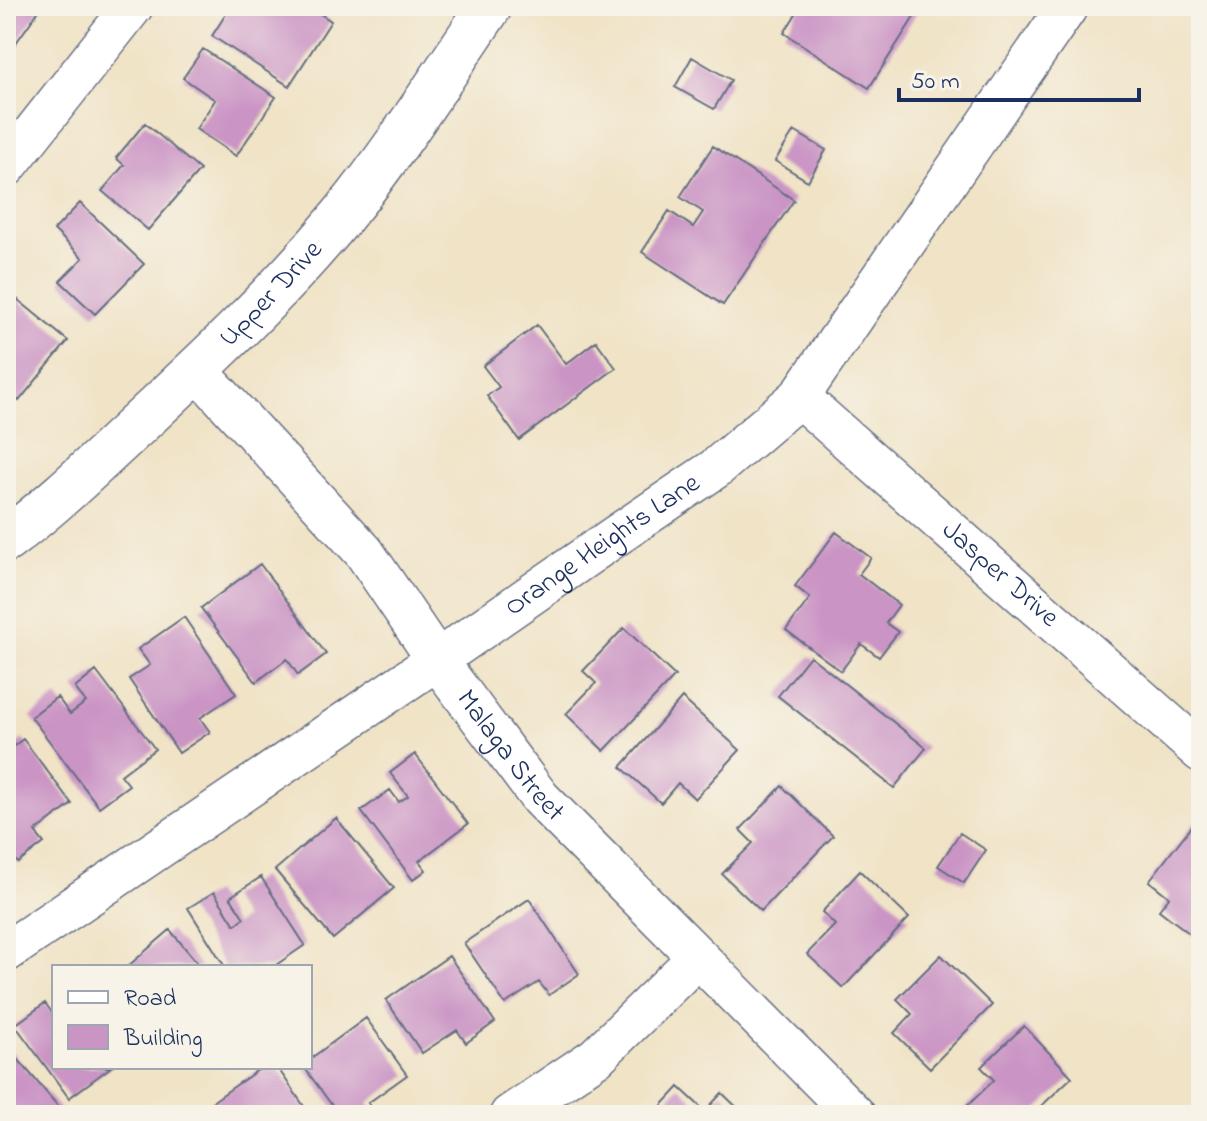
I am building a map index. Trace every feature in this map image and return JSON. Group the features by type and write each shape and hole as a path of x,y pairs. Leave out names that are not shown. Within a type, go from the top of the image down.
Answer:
{"main road":[{"name":"Upper Drive","path":"6,540 37,518 263,305 341,217 387,158 490,6"}],"street":[{"path":"6,167 133,6"},
{"name":"Orange Heights Lane","path":"6,952 716,468 799,397 1068,6"},
{"name":"Malaga Street","path":"197,370 364,552 437,660 540,798 855,1115"},
{"name":"Jasper Drive","path":"799,397 1201,752"},
{"path":"510,1115 596,1057 698,957"}],"building":[{"path":"6,6 42,6 6,57"},
{"path":"231,6 308,6 331,21 289,86 212,36"},
{"path":"801,6 921,6 869,88 784,33"},
{"path":"203,49 276,97 236,156 196,129 215,100 183,78"},
{"path":"692,57 731,80 714,109 675,87"},
{"path":"145,123 200,170 148,230 102,191 124,165 116,158"},
{"path":"794,131 826,150 808,181 775,161"},
{"path":"713,146 794,200 723,305 642,252 669,211 693,227 703,212 680,197"},
{"path":"80,203 144,264 95,314 60,281 83,258 54,230"},
{"path":"6,290 68,341 19,401 6,390"},
{"path":"537,325 566,364 596,341 616,368 519,440 487,396 499,387 483,366"},
{"path":"836,532 871,558 859,574 899,605 886,623 898,632 879,657 861,644 841,671 786,630 810,598 795,586"},
{"path":"260,564 326,654 298,675 287,659 256,682 201,608"},
{"path":"184,617 236,694 200,718 210,732 179,753 129,679 150,665 138,649"},
{"path":"624,628 675,676 604,751 566,714 596,683 583,671"},
{"path":"810,656 926,748 894,788 778,696"},
{"path":"96,671 155,749 121,775 129,785 99,807 31,717 57,697 70,714 86,702 75,688"},
{"path":"682,698 740,750 695,799 678,783 661,803 621,767"},
{"path":"23,739 72,804 35,832 44,843 18,863 6,848 6,752"},
{"path":"415,754 468,824 419,861 426,870 413,880 361,811 390,790 399,802 408,796 390,773"},
{"path":"782,786 833,836 761,911 722,874 753,843 740,830"},
{"path":"336,818 394,888 333,939 275,870"},
{"path":"1194,823 1201,828 1201,937 1198,940 1159,910 1169,897 1149,881"},
{"path":"960,833 986,850 964,883 938,866"},
{"path":"860,871 909,918 843,988 807,954 835,925 822,912"},
{"path":"261,877 305,945 276,965 224,965 188,908 214,892 235,925 244,918 230,897"},
{"path":"529,899 579,974 549,995 539,982 505,1004 464,943"},
{"path":"170,930 199,965 129,965"},
{"path":"941,955 992,1005 930,1068 894,1033 912,1014 897,999"},
{"path":"449,956 495,1022 466,1043 457,1030 422,1053 386,1000"},
{"path":"45,1003 52,1012 52,1069 108,1069 69,1098 15,1025"},
{"path":"366,1018 407,1075 368,1103 377,1115 339,1115 305,1069 312,1069 312,1058"},
{"path":"1024,1026 1072,1077 1032,1115 966,1115 962,1111 994,1080 981,1067"},
{"path":"6,1045 63,1112 59,1115 6,1115"},
{"path":"259,1069 278,1069 310,1115 215,1115 208,1105"},
{"path":"679,1087 705,1111 722,1093 745,1115 653,1115"}]}
